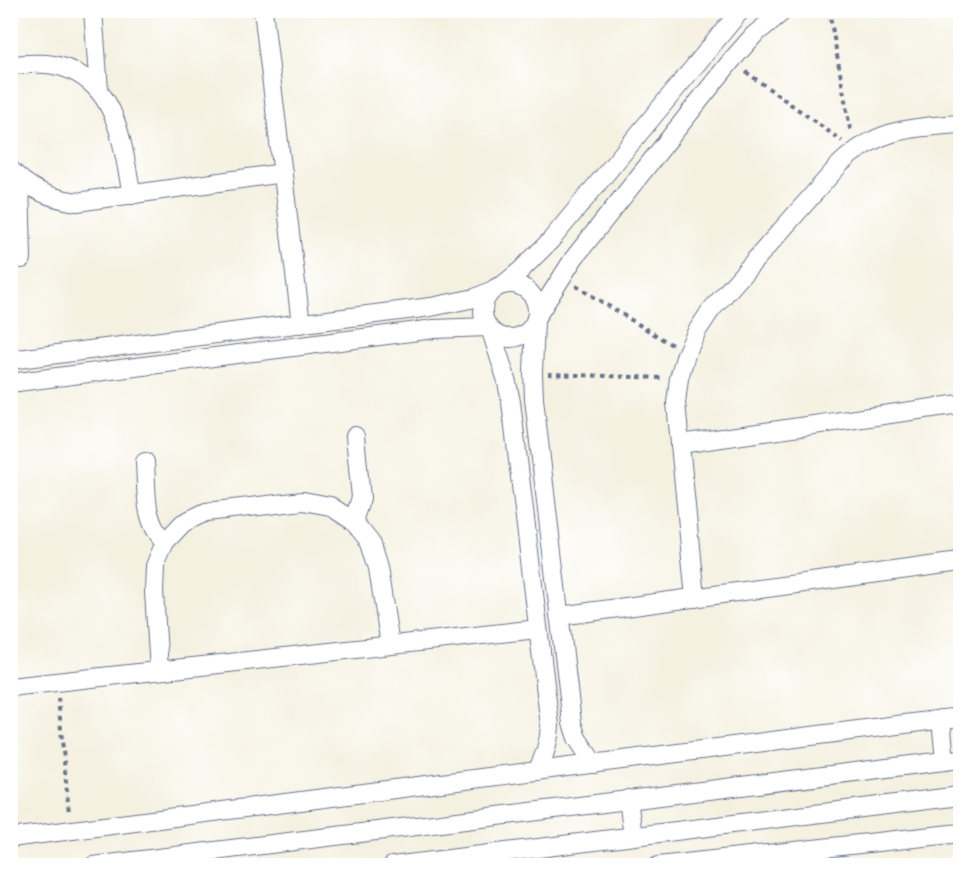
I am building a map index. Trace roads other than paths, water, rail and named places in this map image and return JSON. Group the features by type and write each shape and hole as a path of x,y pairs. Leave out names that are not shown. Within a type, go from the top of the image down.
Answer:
{"street":[{"path":"93,10 99,90"},
{"path":"263,10 301,324"},
{"path":"537,771 547,749 550,726 511,402 502,362 490,329 484,320 485,302 499,287 520,272 551,240 741,10"},
{"path":"10,383 434,329 490,329 500,337 510,339 521,336 530,330 560,276 731,61 754,35 784,11"},
{"path":"10,65 39,64 61,67 82,75 99,90 115,118 132,195"},
{"path":"695,598 676,403 679,378 686,354 697,331 711,310 854,150 890,132 909,128 960,124"},
{"path":"15,174 37,192 57,199 77,202 283,173"},
{"path":"15,174 22,259"},
{"path":"10,360 453,304 512,284 528,291 537,306 533,373 572,723 577,738 594,764"},
{"path":"680,444 960,404"},
{"path":"353,521 361,498 355,436"},
{"path":"145,462 149,516 152,526 165,542"},
{"path":"159,670 154,592 155,566 165,542 183,523 206,512 292,502 303,501 330,506 353,521 370,542 378,568 390,645"},
{"path":"559,616 960,562"},
{"path":"10,687 538,629"},
{"path":"10,838 960,717"},
{"path":"93,866 953,760 941,719"},
{"path":"392,866 499,859 633,836 960,796"},
{"path":"628,799 633,836"},
{"path":"658,866 960,833"}]}
